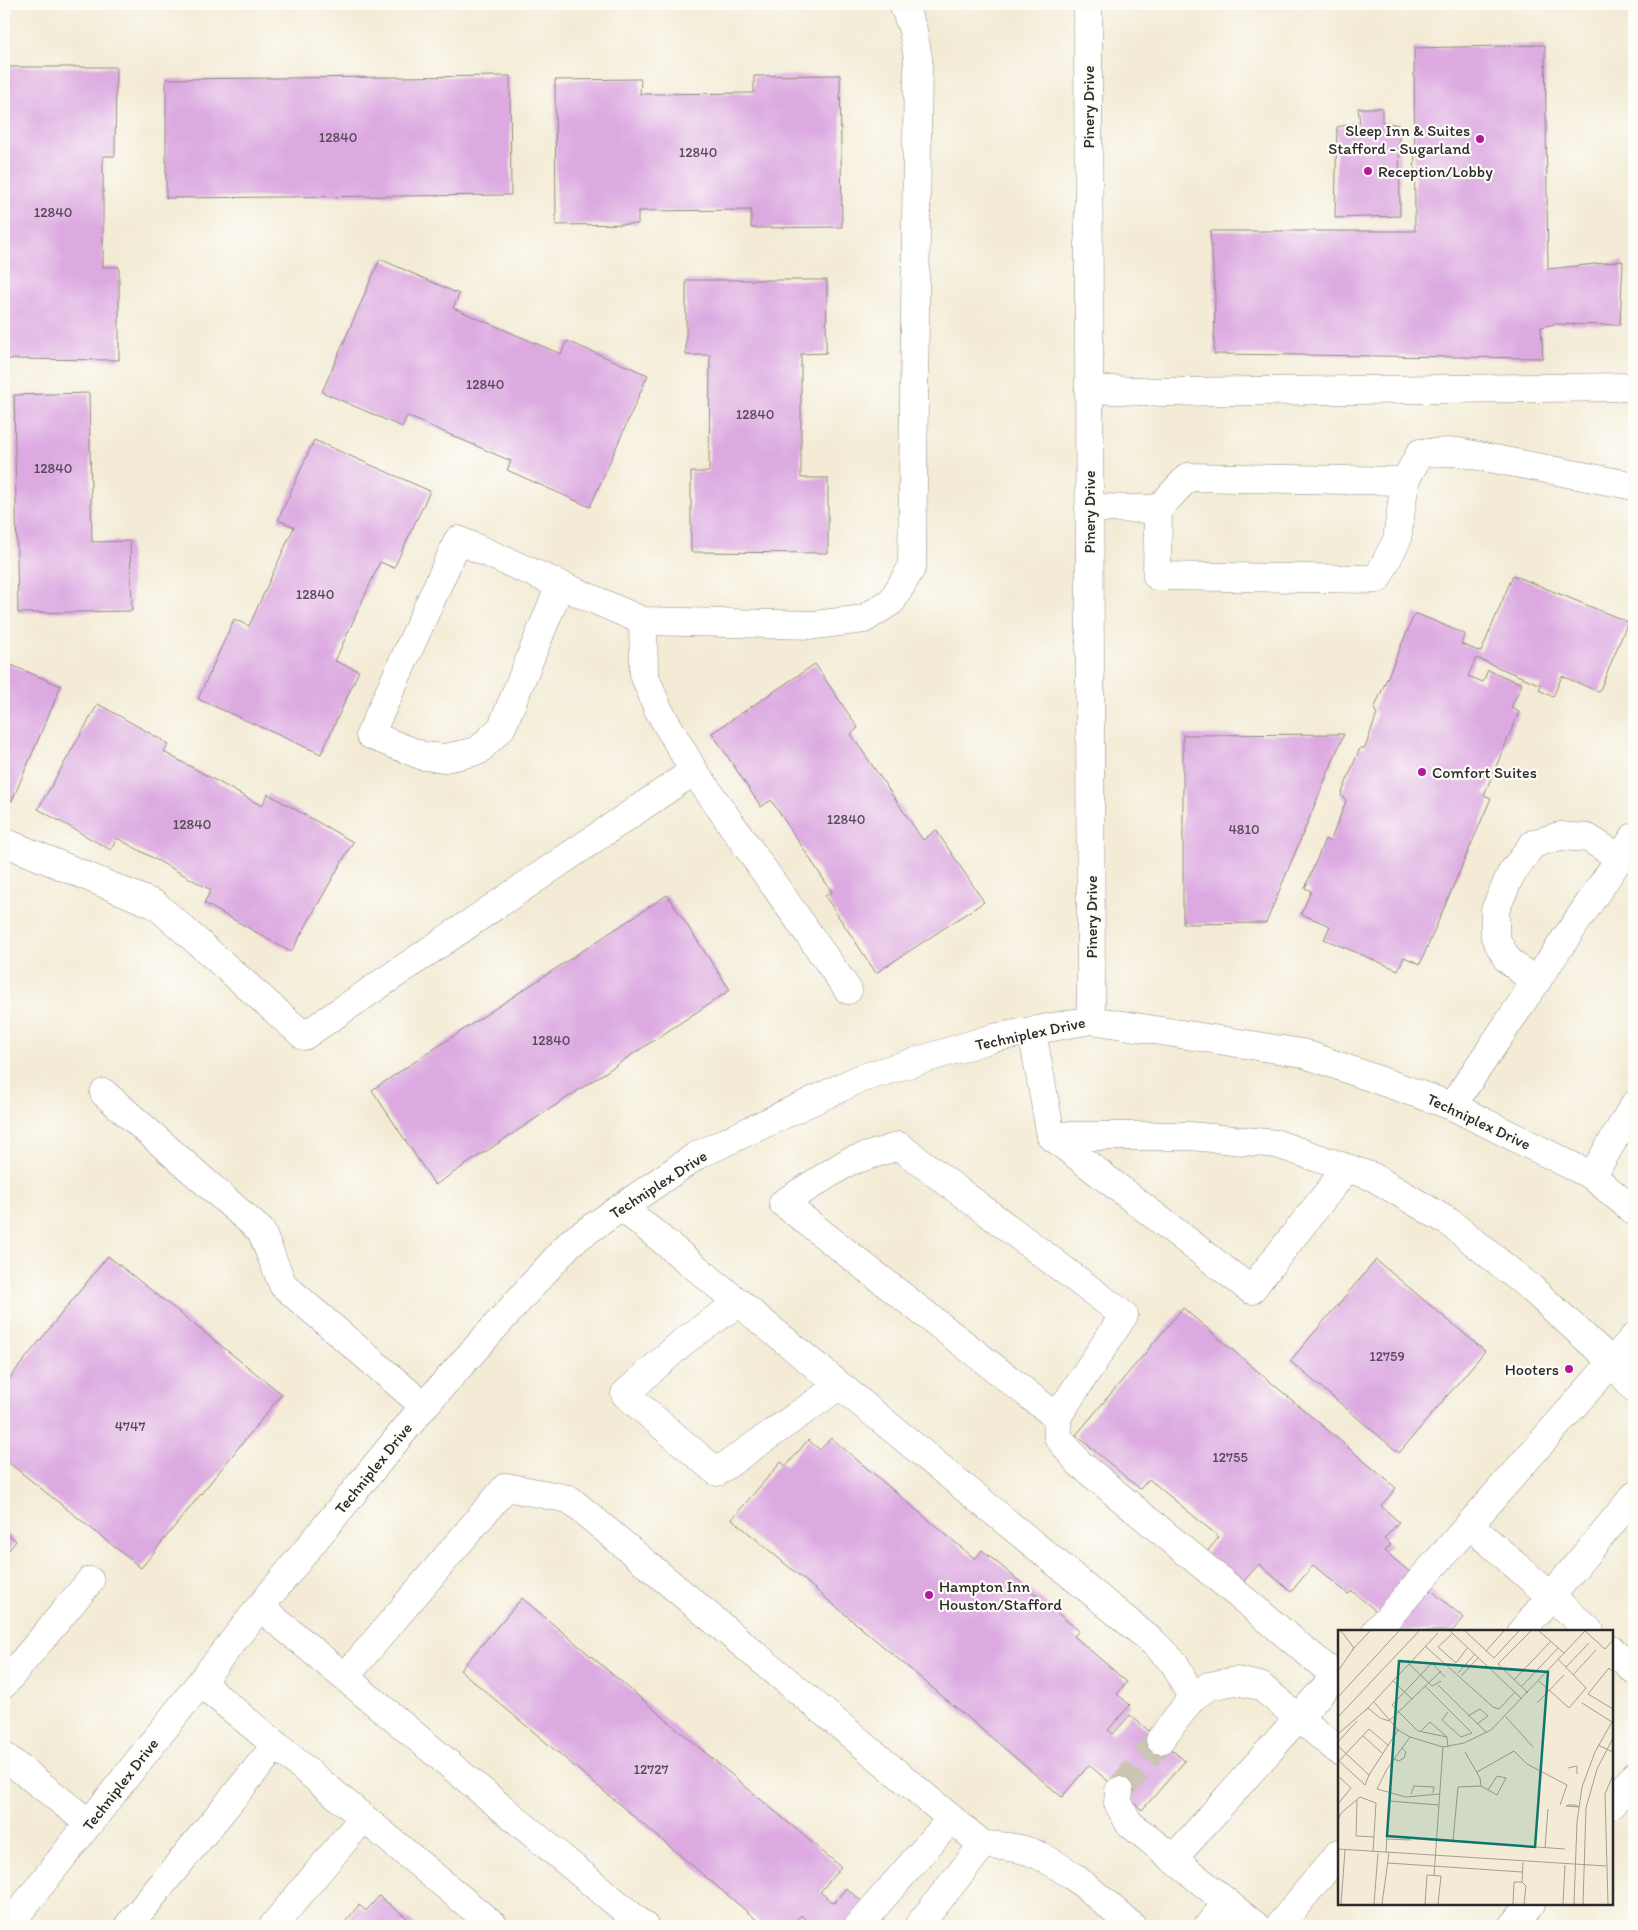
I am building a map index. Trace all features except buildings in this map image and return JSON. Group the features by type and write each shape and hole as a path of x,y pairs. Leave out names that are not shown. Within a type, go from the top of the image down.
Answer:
{"street":[{"path":"560,585 502,727 478,751 445,758 423,756 370,735 458,540 643,621 815,625 864,618 892,601 912,567 918,58 913,30 903,4"},
{"name":"Pinery Drive","path":"1088,4 1091,1020"},
{"path":"1089,389 1164,392 1634,387"},
{"path":"1405,481 1188,477 1158,509 1157,576 1377,579 1397,540 1405,481 1420,454 1458,452 1634,486"},
{"path":"1089,508 1158,509"},
{"path":"643,621 644,674 658,709 694,771 848,990"},
{"path":"4,842 156,905 304,1036 694,771"},
{"path":"1452,1106 1536,983 1627,848 1588,838 1560,836 1533,844 1511,874 1494,910 1495,937 1507,959 1536,983"},
{"name":"Techniplex Drive","path":"8,1926 260,1607 424,1406 571,1242 696,1156 859,1079 993,1038 1091,1020 1302,1053 1452,1106 1592,1176 1634,1211"},
{"path":"1032,1031 1051,1136 1251,1290 1347,1168"},
{"path":"104,1093 261,1231 283,1285 424,1406"},
{"path":"1592,1176 1634,1105"},
{"path":"1051,1136 1190,1136 1278,1144 1373,1177 1450,1222 1532,1289 1612,1362 1634,1388"},
{"path":"1057,1417 783,1203 848,1162 899,1146 1124,1315 1057,1417 1058,1437 1079,1463 1338,1674 1173,1859"},
{"path":"622,1207 1154,1643 1175,1664 1192,1698"},
{"path":"738,1303 684,1341 625,1394 717,1472 839,1386"},
{"path":"1377,1630 1471,1526 1634,1337"},
{"path":"345,1677 506,1487 569,1499 983,1845 1009,1847 1039,1855 1066,1872 1132,1926"},
{"path":"1523,1630 1634,1496"},
{"path":"1471,1526 1589,1630"},
{"path":"4,1684 90,1581"},
{"path":"260,1607 644,1926"},
{"path":"1613,1651 1634,1670"},
{"path":"1160,1740 1192,1698 1209,1686 1236,1681 1260,1686 1338,1750"},
{"path":"201,1682 494,1926"},
{"path":"128,1926 276,1745"},
{"path":"4,1756 89,1823"},
{"path":"1613,1803 1634,1776"},
{"path":"1119,1791 1118,1803 1128,1823 1256,1926"},
{"path":"274,1926 363,1818"},
{"path":"858,1926 950,1819"},
{"path":"918,1926 983,1845"},
{"path":"1279,1926 1338,1854"},
{"path":"1208,1926 1227,1903"}],"tunnel":[{"path":"1119,1791 1160,1740"}],"place":[{"name":"Sleep Inn & Suites Stafford - Sugarland","path":"1480,139"},
{"name":"Reception/Lobby","path":"1368,171"},
{"name":"Comfort Suites","path":"1422,772"},
{"name":"Hooters","path":"1569,1369"},
{"name":"Hampton Inn Houston/Stafford","path":"929,1595"}]}
